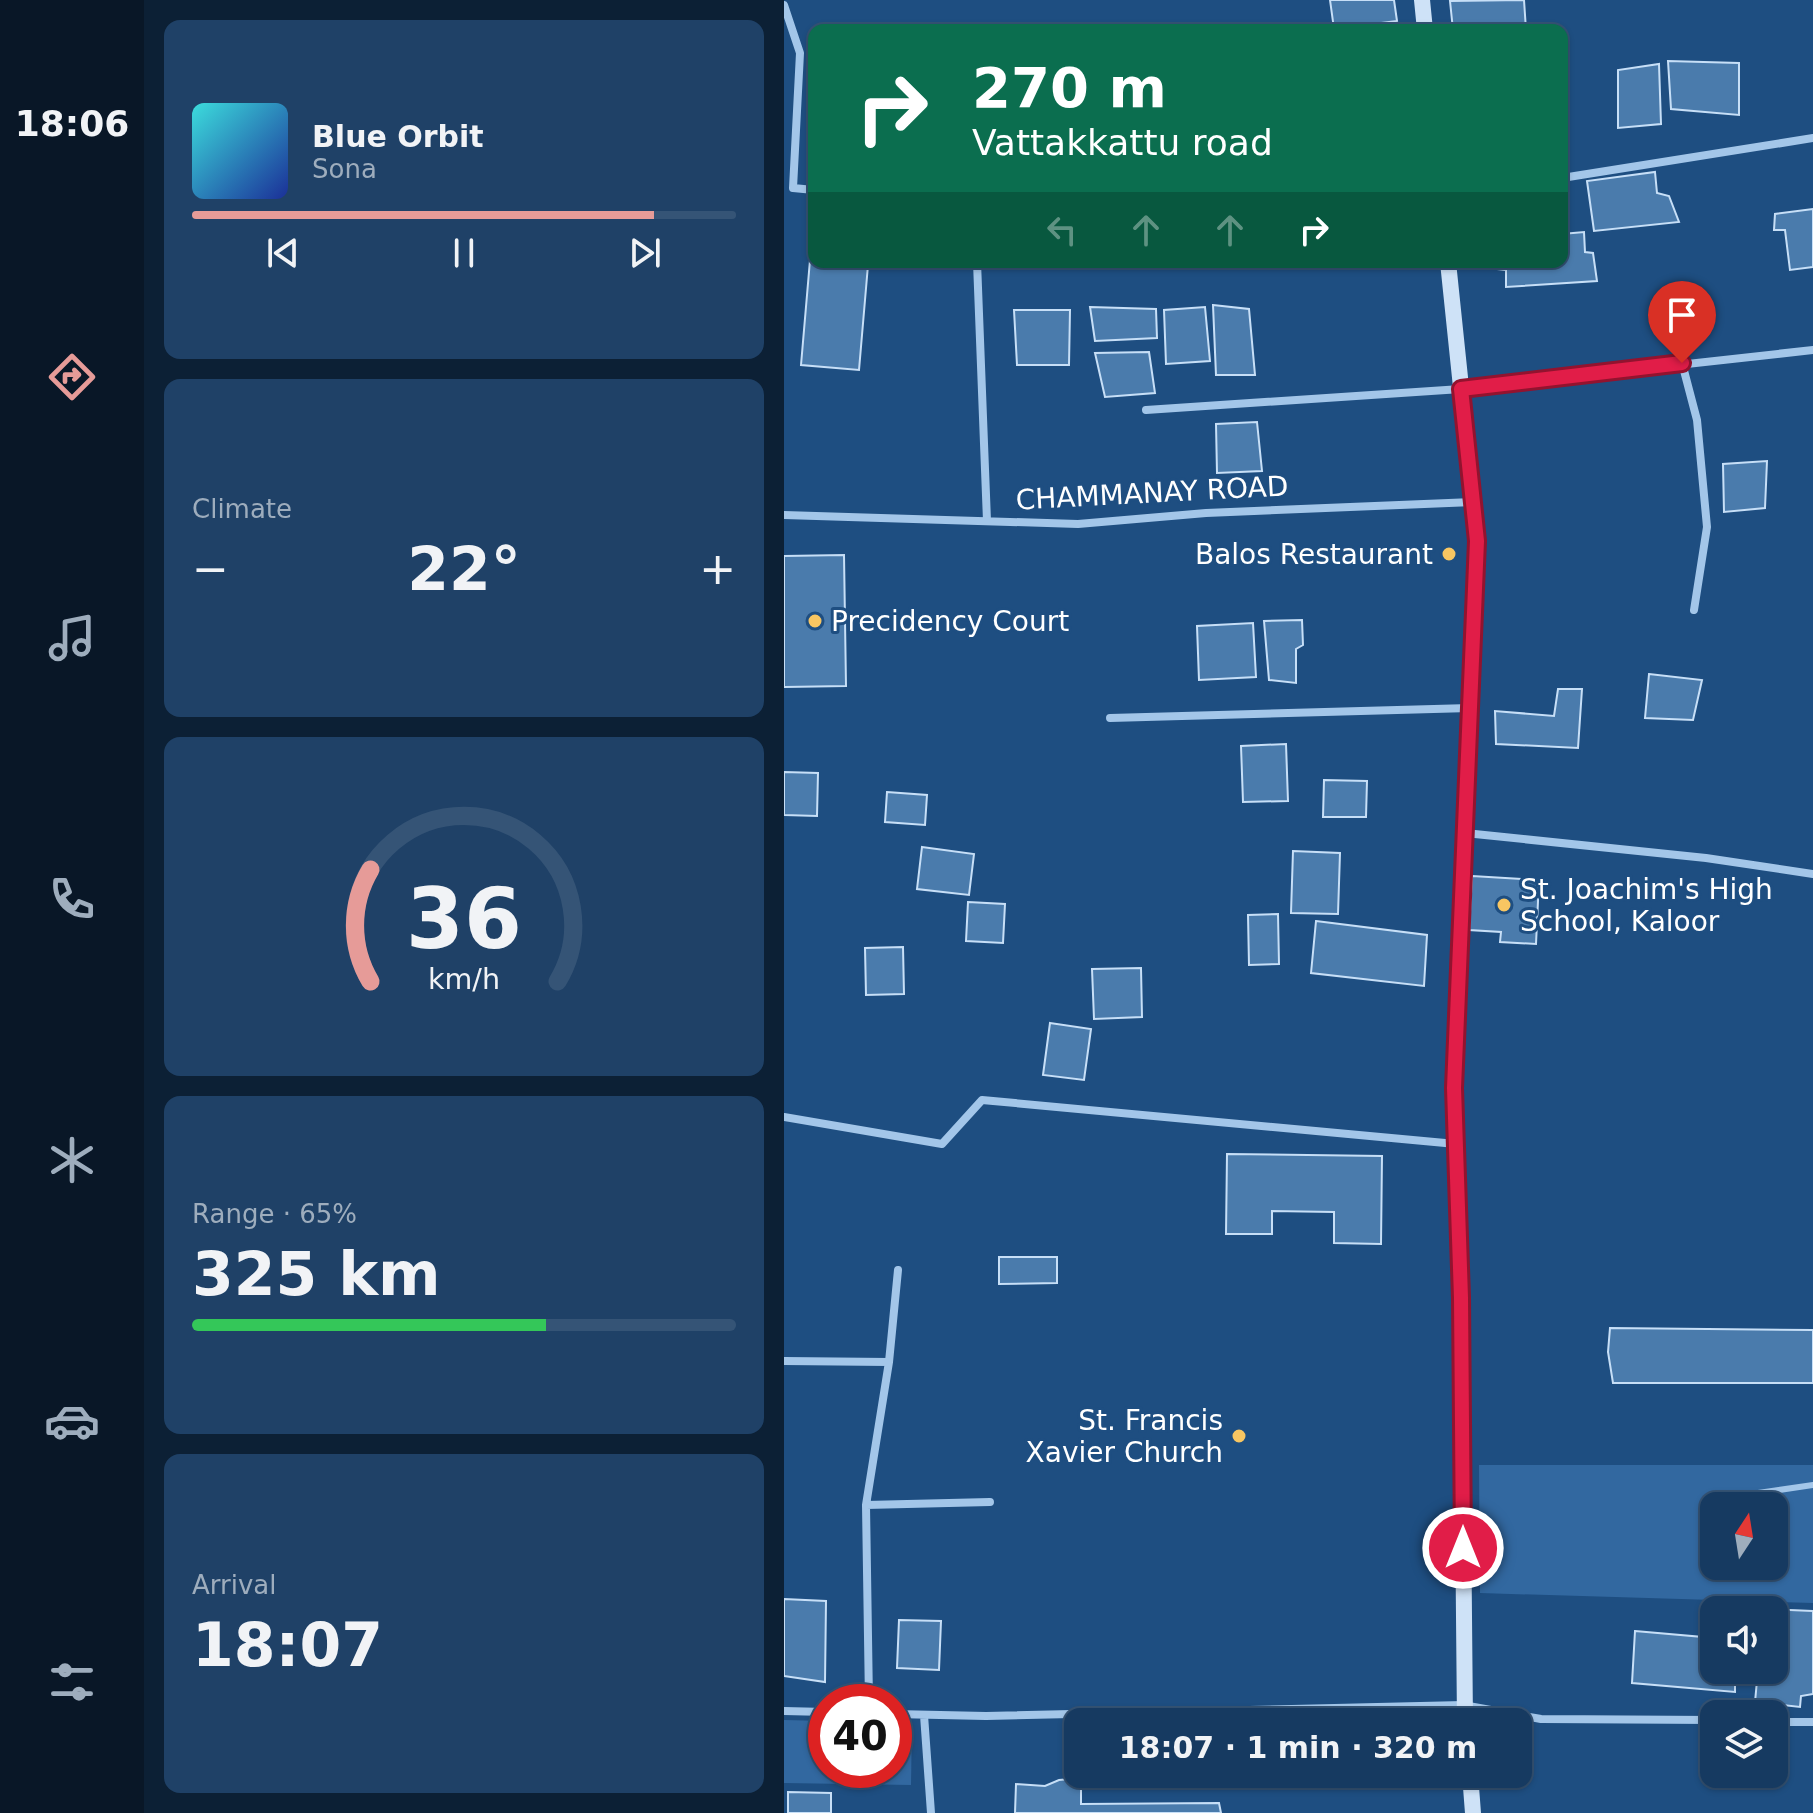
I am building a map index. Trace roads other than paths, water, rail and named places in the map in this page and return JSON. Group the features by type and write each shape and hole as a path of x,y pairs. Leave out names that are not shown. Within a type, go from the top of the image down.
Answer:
{"street":[{"path":"1422,0 1424,24"},
{"path":"784,5 800,53 793,188 808,189"},
{"path":"1568,177 1813,138"},
{"path":"977,268 987,521"},
{"path":"1449,268 1477,541 1454,1088 1461,1298 1463,1708"},
{"path":"1146,410 1461,389 1813,350"},
{"path":"1682,363 1697,420 1707,527 1694,610"},
{"name":"CHAMMANAY ROAD","path":"784,515 1078,524 1206,513 1473,502"},
{"path":"1110,718 1470,708"},
{"path":"1465,832 1706,858 1813,874"},
{"path":"784,1117 942,1144 982,1100 1456,1144"},
{"path":"869,1684 866,1505 889,1362 898,1270"},
{"path":"784,1361 889,1362"},
{"path":"866,1505 990,1502"},
{"path":"912,1715 1463,1705 1541,1719 1700,1720"},
{"path":"784,1711 808,1712"},
{"path":"924,1715 931,1813"},
{"path":"1788,1722 1813,1722"},
{"path":"1471,1788 1473,1813"}],"lane":[{"path":"1765,1492 1813,1485"}],"place":[{"name":"Balos Restaurant","path":"1449,554"},
{"name":"Precidency Court","path":"815,621"},
{"name":"St. Joachim's High School, Kaloor","path":"1504,905"},
{"name":"St. Francis Xavier Church","path":"1239,1436"}]}
